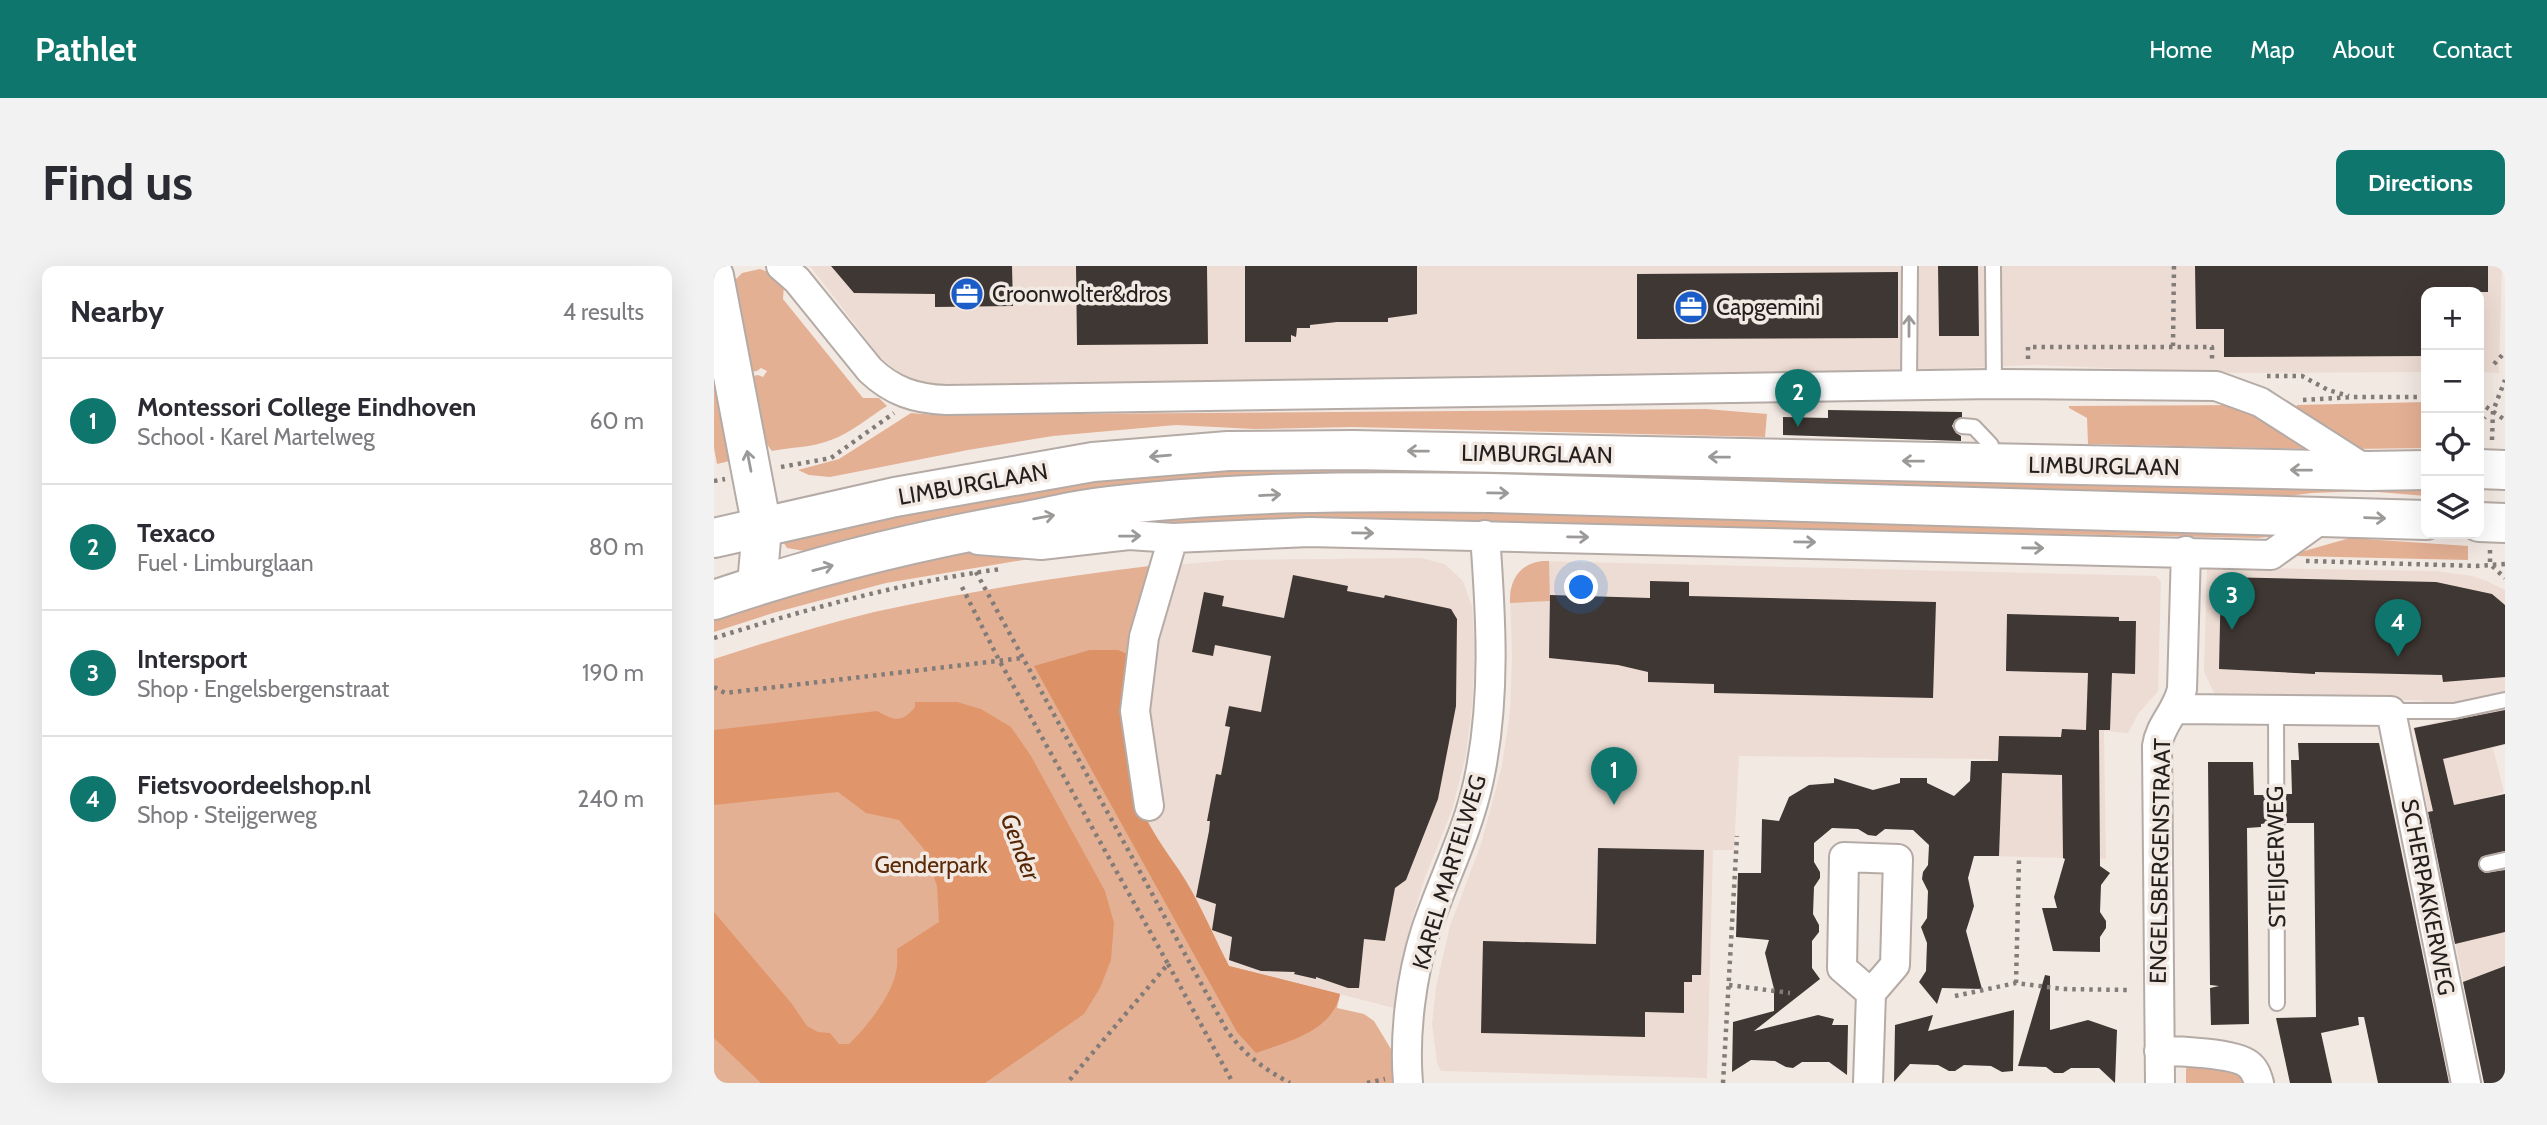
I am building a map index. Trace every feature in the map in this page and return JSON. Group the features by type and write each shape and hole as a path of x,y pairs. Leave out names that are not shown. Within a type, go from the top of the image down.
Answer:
{"main road":[{"path":"714,276 762,528 757,585"},
{"name":"LIMBURGLAAN","path":"715,533 762,528 895,497 1093,462 1228,451 1353,450 2421,470"},
{"path":"2484,469 2505,470"},
{"name":"LIMBURGLAAN","path":"714,600 757,585 940,537 1094,508 1228,497 1353,491 2421,520"},
{"path":"2484,523 2505,523"},
{"path":"715,533 757,585"}],"street":[{"path":"780,266 797,280 883,383 918,398 1994,384 2216,386 2262,389 2369,471"},
{"path":"2271,555 2324,517"},
{"name":"LIMBURGLAAN","path":"940,537 1041,545 1129,535 1173,537 1309,532 2271,555"},
{"name":"KAREL MARTELWEG","path":"1408,1083 1409,1017 1416,974 1426,931 1469,821 1486,740 1492,662 1485,535"},
{"path":"1149,806 1135,711 1144,637 1173,537"},
{"name":"ENGELSBERGENSTRAAT","path":"2160,1083 2157,746 2161,729 2176,709 2182,689 2186,551"},
{"path":"2176,709 2390,711"},
{"name":"SCHERPAKKERWEG","path":"2390,711 2429,878 2466,1083"},
{"path":"1868,1083 1871,993"},
{"path":"2159,1051 2244,1061 2254,1069 2259,1083"}],"lane":[{"path":"1909,385 1910,266"},
{"path":"1993,266 1994,384"},
{"path":"1962,426 1973,426 1990,445"},
{"path":"1971,444 2010,445 2030,464"},
{"path":"2390,711 2454,711 2505,700"},
{"name":"STEIJGERWEG","path":"2276,711 2277,1003"},
{"path":"2487,864 2505,860"}],"path":[{"path":"2173,346 2174,266"},
{"path":"2028,384 2028,347 2212,347 2212,357"},
{"path":"2494,364 2505,352"},
{"path":"2262,389 2302,376 2328,390 2353,397 2421,397"},
{"path":"2493,411 2505,380"},
{"path":"714,481 831,458 918,398"},
{"path":"2484,405 2505,420"},
{"path":"2271,555 2295,561 2476,566 2505,564"},
{"path":"714,638 806,610 976,572 1226,1029 1235,1042 1261,1067 1290,1083"},
{"path":"962,587 999,660 1233,1083"},
{"path":"714,687 725,692 1023,658"},
{"path":"1723,1083 1737,836"},
{"path":"2016,983 2019,860"},
{"path":"1067,1083 1168,964"},
{"path":"1955,996 2016,983 2063,989 2127,990"},
{"path":"1729,985 1790,993"}],"shaded area":[{"path":"810,266 2502,266 2499,373 2484,372 2484,287 2421,287 2421,372 2220,373 2036,365 971,409 931,399 880,357"},
{"path":"1421,558 1445,564 1463,581 1472,606 1475,653 1472,706 1466,755 1452,810 1424,880 1411,923 1394,1008 1229,966 1179,871 1158,842 1141,811 1128,765 1126,738 1153,567 1229,560"},
{"path":"1539,561 2156,576 2161,582 2158,691 2138,714 2128,733 2104,731 2106,859 1989,856 1991,759 1739,756 1734,850 1713,850 1707,1078 1441,1071 1437,1063 1432,1024 1436,987 1450,926 1481,844 1502,766 1510,712 1510,591 1521,570"},
{"path":"2207,567 2436,571 2487,581 2505,590 2505,696 2445,709 2420,700 2217,699 2204,672"},
{"path":"1090,650 1118,650 1132,656 1126,729 1133,787 1145,816 1193,893 1229,966 1340,994 1336,1007 1319,1026 1256,1053 1237,1032 1034,666"},
{"path":"2504,705 2505,745 2493,748 2504,792 2486,798 2502,851 2505,851 2505,1083 2484,1083 2413,728"}],"green space":[{"path":"760,269 771,273 784,286 783,299 863,398 879,398 887,406 853,429 824,443 772,451 765,442 744,378 758,375 763,377 767,371 761,368 743,373 733,282 742,273"},
{"path":"714,335 734,460 717,464 714,448"},
{"path":"2421,402 2421,448 2352,449 2295,410 2297,405"},
{"path":"2240,405 2311,449 2088,444 2087,418 2069,408 2069,406"},
{"path":"1706,409 1767,414 1765,437 1353,427 1254,429 1176,425 1053,436 830,477 809,475 798,470 839,459 911,413 935,415"},
{"path":"1296,465 2421,484 2421,496 2366,491 2312,493 2264,499 1449,480 816,553 787,548 783,542 786,535 1076,480"},
{"path":"1253,508 2255,526 2278,536 2257,538 1294,519 1028,534"},
{"path":"2350,538 2468,546 2468,560 2295,556 2297,553"},
{"path":"951,550 1028,554 1029,559 886,583 773,613 714,632 714,612"},
{"path":"1549,561 1550,601 1510,603 1512,585 1519,572 1532,563"},
{"name":"Genderpark","path":"1149,566 1126,738 1128,765 1141,811 1158,843 1179,871 1229,966 1340,994 1337,1008 1364,1014 1374,1021 1394,1054 1395,1083 714,1083 714,659 874,612 1011,586"},
{"path":"2190,1065 2234,1069 2248,1083 2186,1083 2186,1069"}],"water":[{"name":"Gender","path":"915,702 957,702 981,709 1011,727 1031,756 1105,891 1114,923 1111,960 1100,988 1084,1014 985,1083 761,1083 714,1038 714,912 792,1004 807,1026 818,1032 830,1033 839,1044 849,1044 884,1001 897,969 897,949 939,922 937,886 924,849 899,820 866,813 838,792 714,805 714,730 877,711 898,719 906,716 915,707"}],"building":[{"path":"831,266 1012,266 1013,306 935,307 935,294 854,293"},
{"path":"1076,266 1207,266 1208,344 1077,345"},
{"path":"1245,266 1417,266 1417,314 1388,318 1388,322 1310,325 1310,328 1297,328 1296,337 1291,335 1291,342 1245,342"},
{"path":"1938,266 1978,266 1979,336 1939,336"},
{"path":"2195,266 2488,266 2488,292 2484,292 2484,287 2421,287 2421,356 2224,357 2224,329 2196,329"},
{"path":"1898,272 1898,338 1637,339 1637,274"},
{"path":"1828,410 1962,412 1962,417 1955,420 1952,426 1961,436 1961,441 1783,435 1783,417 1828,418"},
{"path":"1293,575 1348,586 1347,591 1384,598 1385,595 1451,609 1457,619 1456,706 1438,799 1406,880 1395,888 1385,941 1364,939 1359,988 1348,988 1316,977 1294,974 1295,972 1261,971 1229,960 1232,937 1212,930 1216,904 1196,897 1209,831 1210,821 1207,821 1216,774 1221,775 1230,727 1225,726 1229,706 1261,712 1271,656 1215,645 1213,656 1192,652 1204,592 1224,596 1222,606 1284,618"},
{"path":"2221,577 2436,582 2492,594 2505,605 2505,677 2443,682 2442,675 2315,674 2219,669"},
{"path":"1650,581 1689,582 1689,596 1936,602 1933,698 1714,693 1714,684 1648,682 1648,672 1618,665 1549,658 1550,595 1650,598"},
{"path":"2007,614 2119,617 2119,621 2136,621 2135,674 2112,673 2110,730 2099,730 2100,866 2110,873 2101,885 2100,912 2106,921 2106,928 2100,937 2100,952 2053,951 2042,908 2057,908 2054,897 2065,859 2062,775 2002,773 1999,856 1974,856 1968,878 1974,906 1966,931 1982,989 1942,988 1937,1004 1919,982 1926,971 1927,943 1921,927 1927,918 1928,891 1922,879 1928,865 1929,845 1913,830 1885,829 1876,836 1858,829 1832,828 1814,843 1814,862 1820,872 1820,878 1814,887 1813,914 1819,925 1819,932 1812,941 1812,968 1820,979 1754,1031 1818,1015 1834,1019 1832,1025 1848,1025 1847,1075 1829,1062 1802,1062 1793,1068 1775,1061 1751,1060 1732,1072 1733,1022 1774,1011 1774,989 1765,953 1769,940 1736,937 1738,873 1761,873 1762,819 1779,821 1789,797 1809,785 1834,783 1834,778 1873,790 1900,783 1900,778 1927,778 1927,783 1954,796 1970,781 1971,761 1998,761 1999,736 2061,737 2062,729 2086,730 2088,673 2006,671"},
{"path":"2505,710 2505,744 2443,759 2454,805 2505,794 2505,851 2481,857 2478,865 2485,873 2505,870 2505,932 2455,944 2428,812 2433,811 2414,728"},
{"path":"2298,743 2379,743 2449,1083 2378,1083 2364,1017 2358,1017 2359,1025 2321,1033 2332,1083 2290,1083 2276,1018 2316,1017 2314,823 2286,823 2286,794 2292,794 2291,760 2299,760"},
{"path":"2208,762 2253,762 2254,795 2267,795 2267,823 2261,824 2261,827 2247,828 2249,1024 2211,1025 2210,988 2219,986 2210,985"},
{"path":"1598,848 1704,850 1701,975 1692,975 1692,982 1684,982 1684,1013 1645,1012 1645,1037 1481,1033 1483,941 1596,944"},
{"path":"2505,966 2505,1083 2484,1083 2463,982"},
{"path":"2045,975 2050,976 2050,1030 2088,1020 2117,1030 2115,1083 2099,1068 2071,1068 2063,1073 2054,1073 2046,1067 2018,1066"},
{"path":"2014,1010 2013,1071 2002,1072 1991,1066 1964,1065 1955,1071 1949,1071 1938,1065 1910,1064 1894,1082 1895,1025 1933,1015 1928,1031"}],"place":[{"name":"Croonwolter&dros","path":"967,294"},
{"name":"Capgemini","path":"1691,307"},
{"name":"Texaco","path":"1798,427"},
{"name":"Intersport","path":"2232,630"},
{"name":"Fietsvoordeelshop.nl","path":"2398,657"},
{"name":"Montessori College Eindhoven","path":"1614,805"}]}
